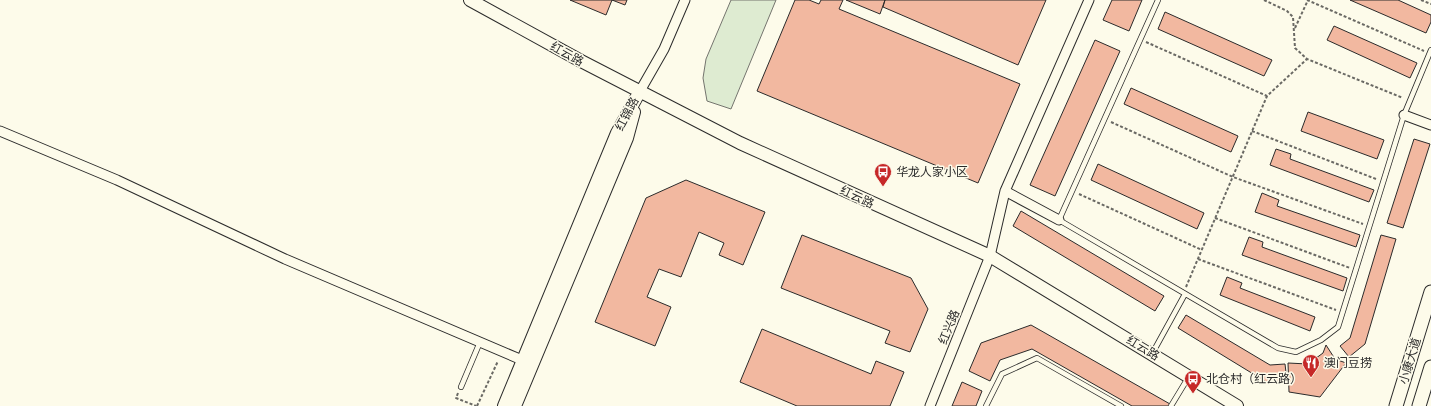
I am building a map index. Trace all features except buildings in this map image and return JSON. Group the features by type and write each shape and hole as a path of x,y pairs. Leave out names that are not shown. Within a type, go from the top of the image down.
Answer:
{"main road":[{"name":"小康大道","path":"1396,406 1431,292"},
{"name":"小康大道","path":"1419,406 1431,367"}],"street":[{"name":"红云路","path":"470,0 581,62 740,143 990,256 1237,406"},
{"path":"640,91 664,49 685,0"},
{"name":"红兴路","path":"930,406 990,256 1005,191 1089,0"},
{"name":"红锦路","path":"504,406 617,133 640,91"},
{"name":"红锦路","path":"515,406 627,138 640,91"},
{"path":"1404,114 1431,125"},
{"path":"0,131 117,180 285,260 522,360"},
{"path":"1005,191 1059,220"}],"lane":[{"path":"1158,0 1059,220 1278,348 1296,352 1321,340 1338,327 1357,270 1404,114 1430,52"},
{"path":"1152,354 1184,294"},
{"path":"461,387 480,342"},
{"path":"986,406 1002,374 1037,358 1122,406"},
{"path":"1171,406 1188,376"}],"path":[{"path":"1264,0 1287,11 1293,17 1295,48 1307,59 1410,101"},
{"path":"1294,30 1308,0 1430,52"},
{"path":"1421,0 1431,4"},
{"path":"1140,40 1267,96"},
{"path":"1184,294 1267,96 1307,59"},
{"path":"1105,119 1233,177 1370,226"},
{"path":"1252,131 1384,182"},
{"path":"1072,191 1202,250"},
{"path":"1215,218 1357,270"},
{"path":"1198,259 1342,312"},
{"path":"461,387 456,398 477,406 498,361"}],"green space":[{"path":"731,0 776,0 731,109 707,101 703,78 706,59"}],"place":[{"name":"华龙人家小区","path":"883,187"},
{"name":"澳门豆捞","path":"1311,378"},
{"name":"北仓村（红云路）","path":"1193,394"}]}
